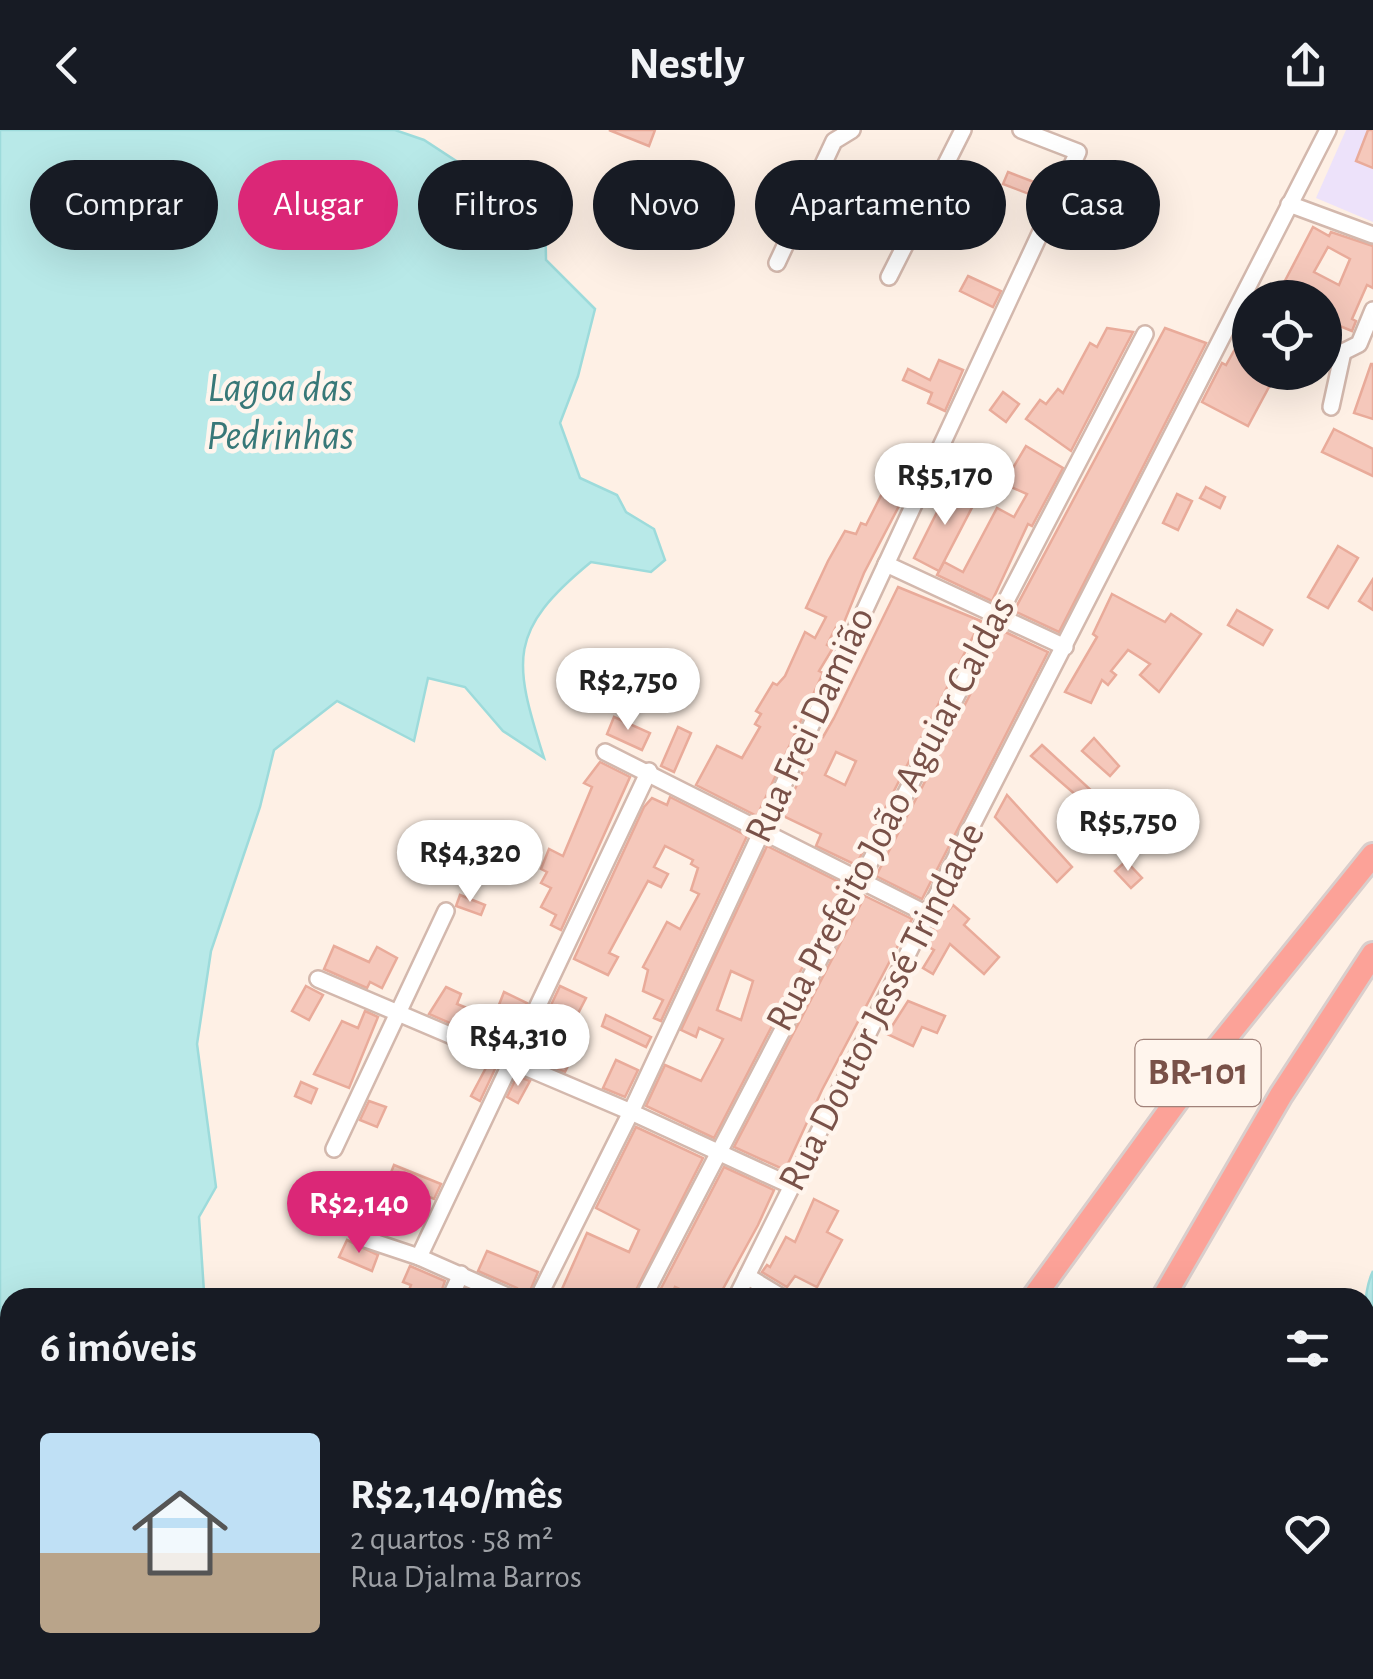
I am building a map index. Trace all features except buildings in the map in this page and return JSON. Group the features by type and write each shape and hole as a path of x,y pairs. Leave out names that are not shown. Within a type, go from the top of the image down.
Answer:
{"highway":[{"name":"BR-101","path":"1040,1288 1194,1078 1373,856"},
{"name":"BR-101","path":"1168,1288 1281,1095 1373,954"}],"street":[{"path":"777,264 834,141 852,130"},
{"path":"888,277 963,130"},
{"name":"Rua Frei Damião","path":"543,1288 631,1112 1078,152 1021,130"},
{"name":"Rua Doutor Jessé Trindade","path":"1258,280 1324,131"},
{"path":"1289,204 1373,235"},
{"path":"1331,408 1344,352 1360,344 1373,310"},
{"name":"Rua Prefeito João Aguiar Caldas","path":"647,1288 1144,334"},
{"name":"Rua Doutor Jessé Trindade","path":"741,1288 927,914 1232,335"},
{"path":"886,564 1066,647"},
{"path":"606,752 927,914"},
{"path":"419,1256 649,771"},
{"path":"334,1149 446,911"},
{"path":"318,979 631,1112 792,1186"},
{"path":"362,1238 419,1256 491,1288"},
{"path":"455,1288 461,1274"},
{"path":"747,1276 767,1288"}],"shaded area":[{"path":"1346,130 1373,130 1373,222 1316,198"}],"water":[{"name":"Lagoa das Pedrinhas","path":"0,130 395,130 424,140 455,160 418,160 418,250 546,250 546,260 595,309 578,376 560,423 580,478 617,495 626,512 654,529 665,560 651,572 591,562 544,608 531,628 524,649 523,671 544,758 503,731 465,687 428,678 414,741 337,701 274,750 260,807 211,951 197,1044 216,1187 199,1217 204,1288 0,1288"}]}
